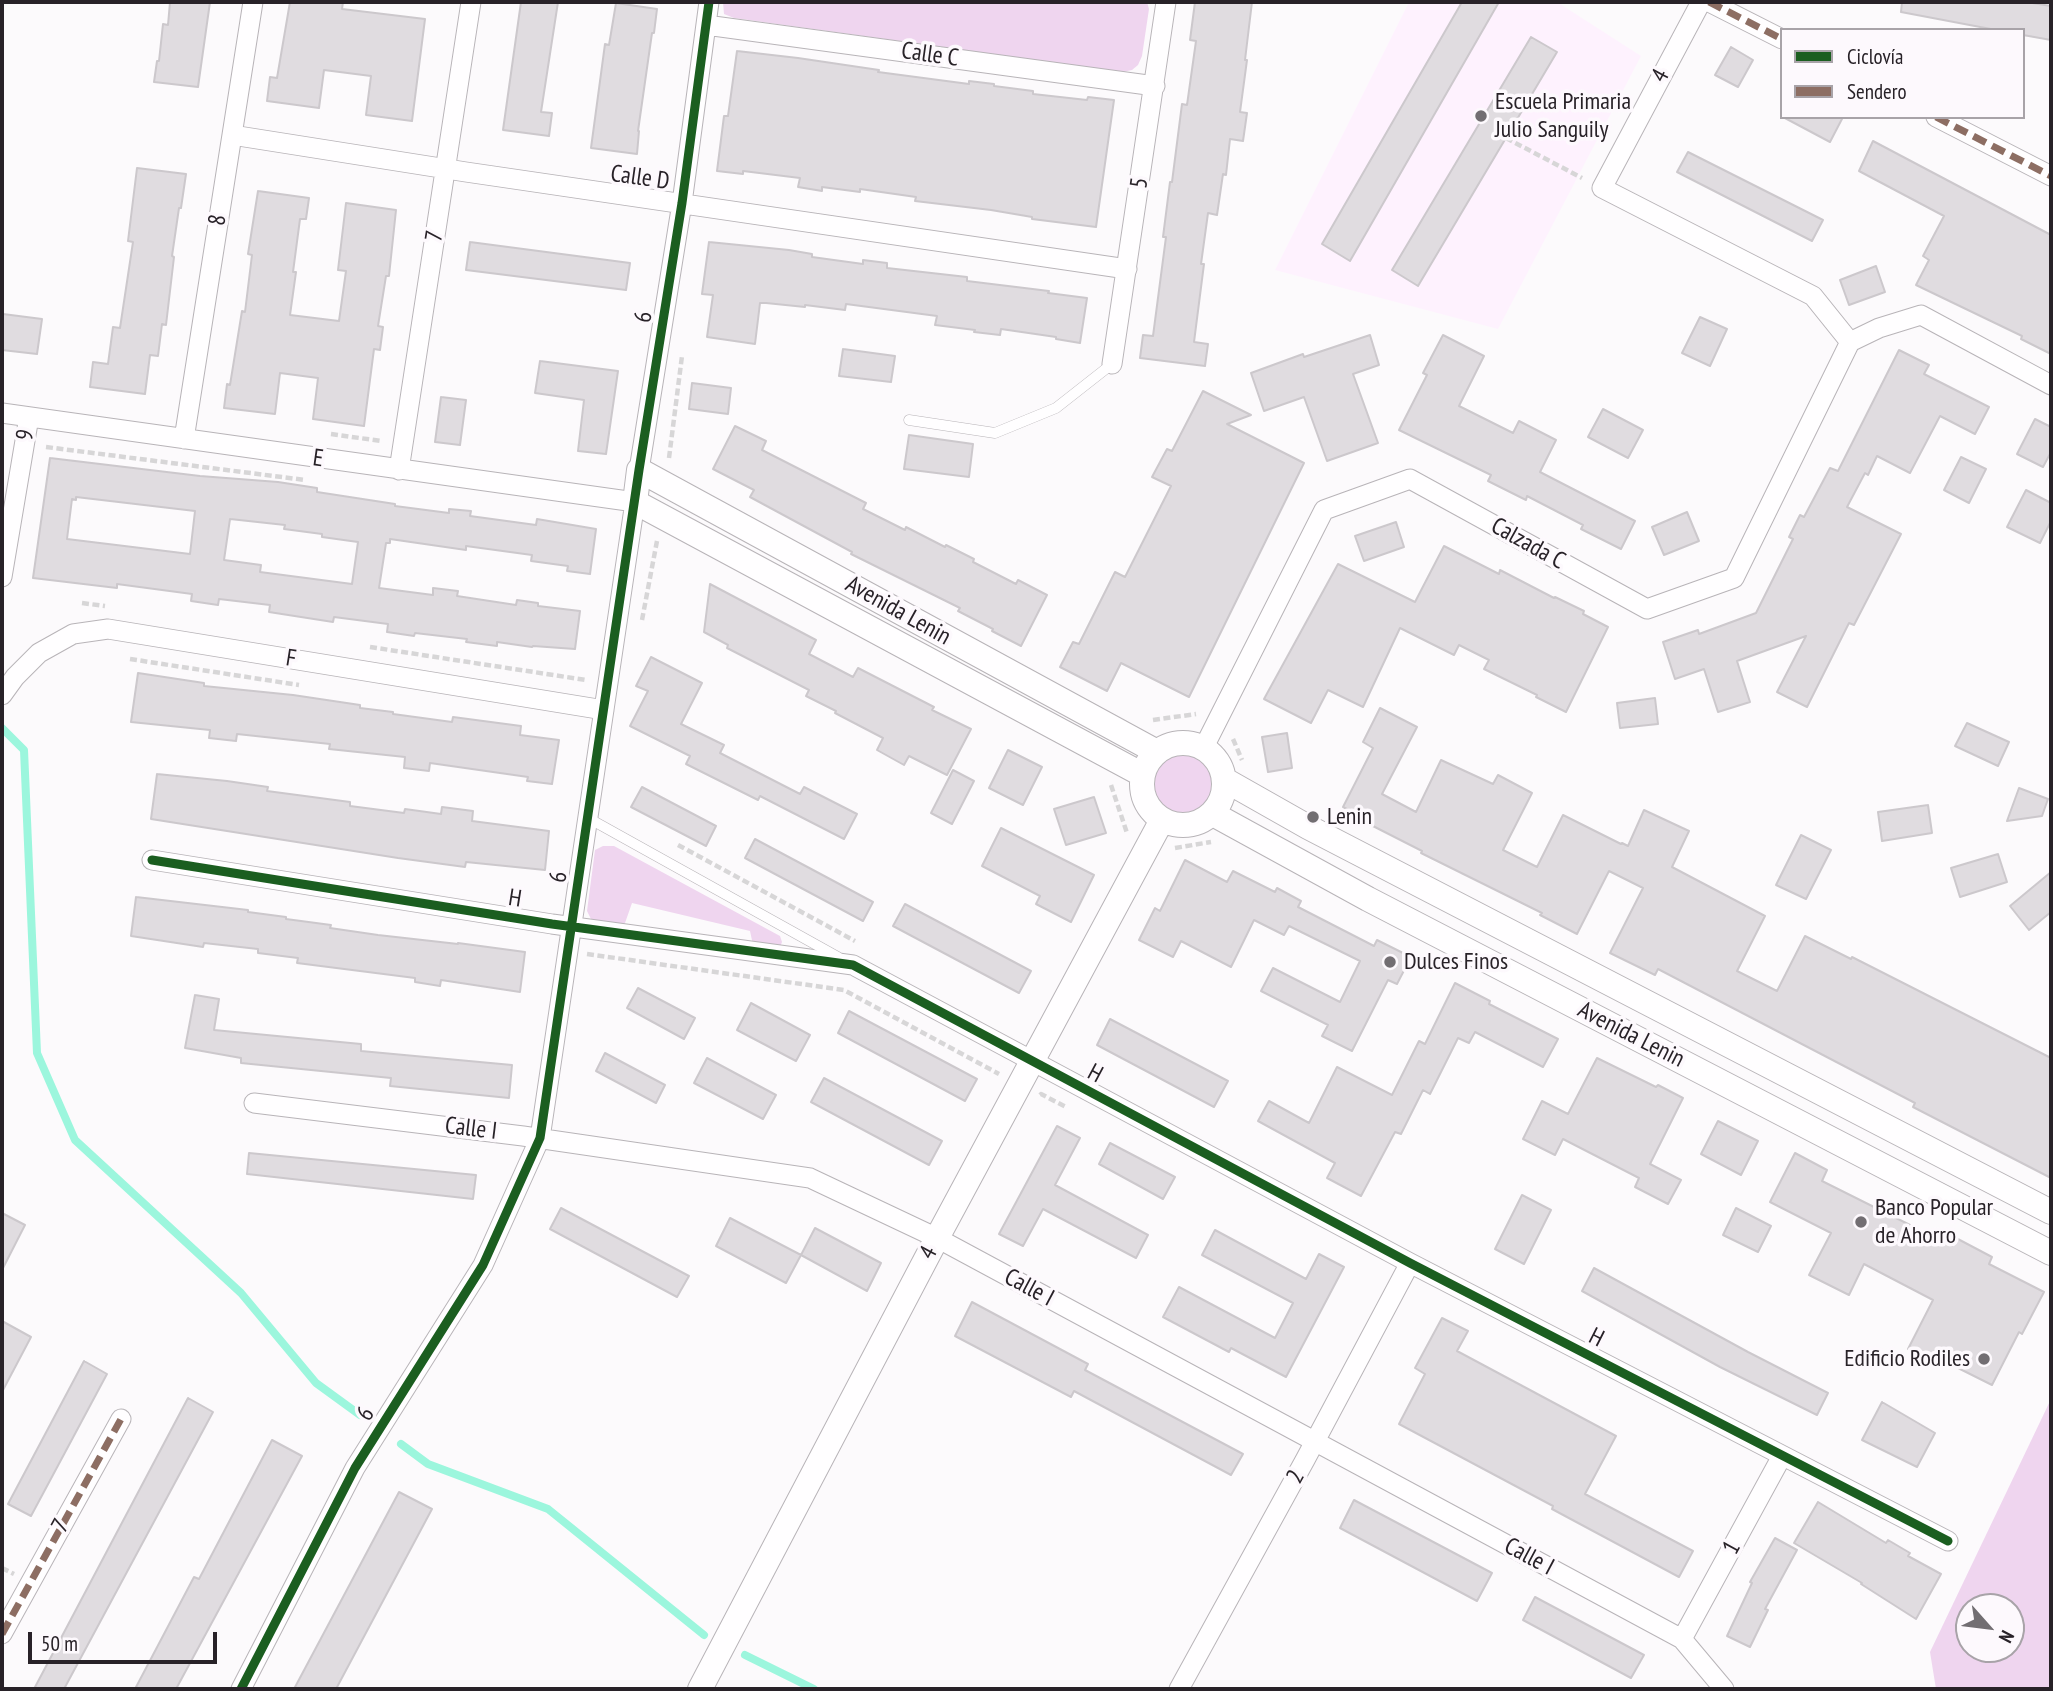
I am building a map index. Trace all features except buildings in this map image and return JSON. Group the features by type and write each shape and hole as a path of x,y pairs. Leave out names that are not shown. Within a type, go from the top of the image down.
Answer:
{"street":[{"name":"8","path":"184,439 253,2"},
{"name":"7","path":"399,470 471,2"},
{"name":"6","path":"241,1689 355,1468 484,1265 540,1138 639,470 682,204 709,2"},
{"name":"5","path":"1112,364 1166,2"},
{"name":"4","path":"1602,188 1701,2"},
{"path":"1709,2 1780,38"},
{"name":"Calle C","path":"706,25 1155,86"},
{"path":"1940,119 2051,176"},
{"name":"Calle D","path":"232,135 1127,269"},
{"path":"1602,188 1813,296 1850,342 1879,328 1921,315 2051,385"},
{"name":"Calzada C","path":"1204,747 1324,510 1409,479 1647,609 1734,579 1850,342"},
{"name":"E","path":"2,413 635,502"},
{"name":"9","path":"2,577 29,417"},
{"name":"Avenida Lenin","path":"639,470 1157,752"},
{"name":"Avenida Lenin","path":"635,502 1143,775"},
{"name":"F","path":"2,695 38,653 73,634 108,629 604,710"},
{"path":"1179,742 1204,747 1222,767 1234,773 1220,804 1213,814 1188,825 1175,825 1162,820 1145,800 1142,788 1148,762 1167,745 1179,742"},
{"name":"Avenida Lenin","path":"1234,773 1308,827 2051,1212"},
{"name":"Avenida Lenin","path":"1213,814 1368,899 2051,1253"},
{"name":"4","path":"700,1689 937,1238 1162,820"},
{"name":"H","path":"152,860 570,927 853,965 1410,1263 1948,1541"},
{"name":"Calle I","path":"254,1103 540,1138 810,1178 937,1238 1682,1639 1724,1689"},
{"name":"2","path":"1179,1689 1410,1263"},
{"name":"7","path":"2,1634 121,1419"},
{"name":"1","path":"1682,1639 1782,1456"}],"lane":[{"path":"909,420 995,433 1056,408 1112,364"},
{"name":"H","path":"588,817 853,965"}],"path":[{"path":"1506,138 1602,188"},
{"path":"681,464 668,458 683,350"},
{"path":"331,434 386,441"},
{"path":"642,621 656,540 668,547"},
{"path":"1145,721 1196,713"},
{"path":"1230,732 1234,773"},
{"path":"1111,784 1128,835"},
{"path":"671,841 865,947"},
{"path":"1166,850 1210,841 1222,848"},
{"path":"585,954 845,990 999,1074"},
{"path":"1035,1106 1041,1094 1066,1107"}],"shaded area":[{"path":"723,2 1147,2 1149,9 1142,56 1138,65 1123,72 734,18 724,14"},
{"name":"Escuela Primaria Julio Sanguily","path":"1409,2 1557,2 1641,56 1498,329 1275,270"},
{"path":"1179,751 1191,751 1208,760 1215,771 1215,795 1208,806 1191,815 1179,815 1167,810 1158,801 1153,789 1153,777 1158,765 1167,756"},
{"path":"603,846 614,846 780,936 780,947 753,945 750,931 632,903 625,923 612,929 593,923 587,911 595,850"},
{"path":"2051,1399 2051,1689 1936,1689 1930,1652 1955,1600 1955,1663 2025,1663 2025,1593 1958,1593"}],"waterway":[{"path":"2,728 24,750 37,1053 75,1140 241,1293 316,1383 360,1415"},
{"path":"401,1444 428,1464 548,1509 704,1635"},
{"path":"745,1655 814,1689"}],"marked path":[{"path":"1709,2 1780,38"},
{"path":"1940,119 2051,176"},
{"path":"2,1634 121,1419"}],"cycle path":[{"path":"241,1689 355,1468 483,1265 540,1138 639,470 682,203 709,2"},
{"path":"152,860 552,924 853,965 1410,1263 1948,1541"}],"place":[{"name":"Escuela Primaria Julio Sanguily","path":"1481,116"},
{"name":"Lenin","path":"1313,817"},
{"name":"Dulces Finos","path":"1390,962"},
{"name":"Banco Popular de Ahorro","path":"1861,1222"},
{"name":"Edificio Rodiles","path":"1984,1359"}]}
